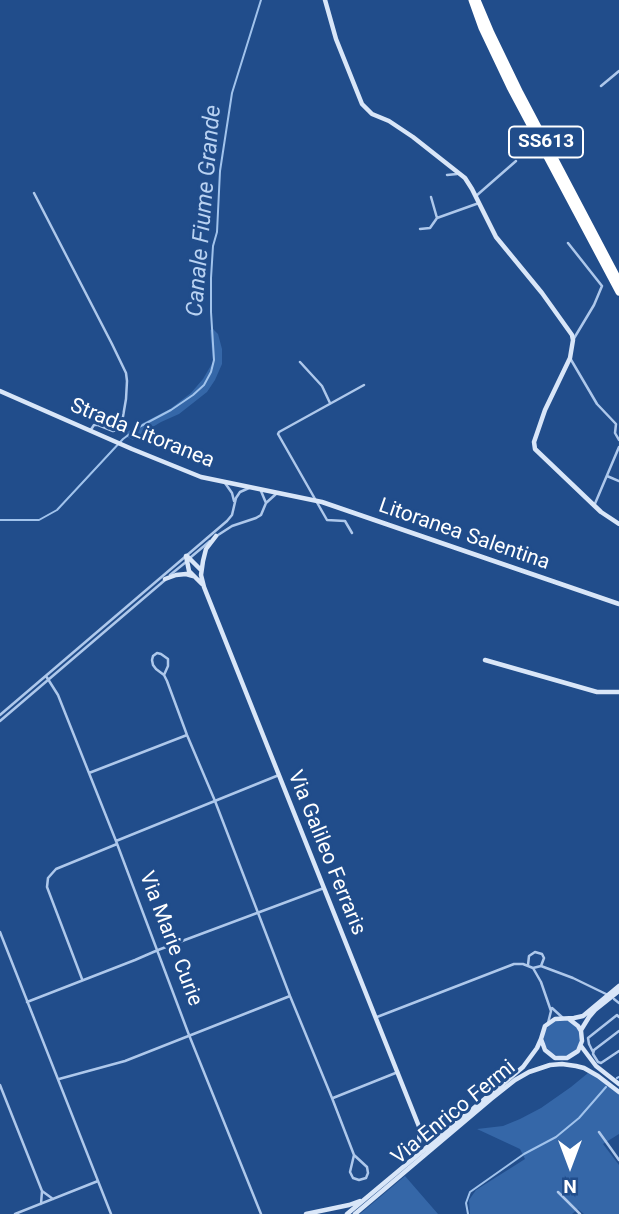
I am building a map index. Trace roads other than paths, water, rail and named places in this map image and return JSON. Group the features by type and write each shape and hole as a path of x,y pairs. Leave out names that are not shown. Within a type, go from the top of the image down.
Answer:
{"highway":[{"name":"SS613","path":"472,0 495,58 619,292"},
{"name":"SS613","path":"477,0 520,93 619,281"}],"street":[{"path":"326,0 336,39 362,104 372,114 389,121 413,137 470,184 496,237 552,306 573,340"},
{"path":"601,86 619,71"},
{"path":"476,196 516,161"},
{"path":"447,175 460,174"},
{"path":"34,193 126,373 126,399 121,428 113,431 94,425 90,431"},
{"path":"431,197 437,218"},
{"path":"419,229 430,228 437,218 479,203"},
{"path":"568,243 602,286 573,340 570,358 545,410 534,446 594,506 619,524"},
{"path":"570,358 597,404 615,425 619,440"},
{"path":"300,362 321,386 330,403"},
{"path":"352,533 345,521 327,520 278,434 364,385"},
{"name":"Strada Litoranea","path":"0,391 201,477 316,501"},
{"path":"594,506 619,447"},
{"path":"607,477 619,481"},
{"path":"0,715 165,579 227,521 232,515 234,501 225,483"},
{"path":"234,501 240,492 249,488"},
{"path":"260,490 266,503"},
{"path":"0,721 187,558 232,526 256,518 277,493"},
{"name":"Litoranea Salentina","path":"316,501 619,604"},
{"path":"187,558 201,570 206,549 216,536"},
{"name":"Via Galileo Ferraris","path":"187,558 189,571 204,587"},
{"name":"Via Galileo Ferraris","path":"201,570 204,587 421,1129"},
{"path":"165,579 176,575 194,576"},
{"path":"164,675 168,659 162,653 157,653 153,656 153,665 164,675 354,1155 367,1167 366,1178 353,1178 350,1172 354,1155"},
{"path":"485,660 597,692 619,692"},
{"name":"Via Marie Curie","path":"47,678 58,695 261,1214"},
{"path":"89,773 187,736"},
{"path":"82,980 47,887 48,878 56,869 279,775"},
{"path":"27,1002 324,888"},
{"path":"0,932 111,1214"},
{"path":"528,965 529,957 535,952 542,954 544,958 541,966"},
{"path":"377,1017 514,964 528,965 533,968 541,982 550,1006 548,1023 541,1039 545,1050 562,1064 591,1072 619,1092"},
{"path":"533,968 541,966 606,994"},
{"path":"548,1023 555,1018 583,1016 619,988"},
{"path":"619,988 589,1017 581,1031 581,1045 596,1066 619,1084"},
{"path":"58,1079 125,1061 290,996"},
{"path":"614,999 619,1003"},
{"path":"550,1006 581,1031"},
{"path":"618,1016 588,1038 598,1062 601,1063 619,1051"},
{"path":"593,1052 619,1031"},
{"name":"Via Enrico Fermi","path":"347,1214 523,1067 541,1039"},
{"path":"562,1064 581,1045"},
{"path":"555,1058 568,1058"},
{"name":"Via Enrico Fermi","path":"355,1214 515,1080 538,1068 562,1064"},
{"path":"332,1098 398,1072"},
{"path":"0,1085 42,1191 41,1204"},
{"path":"418,1153 421,1129 442,1133"},
{"path":"599,1132 619,1160"},
{"path":"15,1214 98,1181"},
{"path":"42,1191 53,1199"},
{"path":"558,1192 580,1214"},
{"path":"306,1214 364,1199"}],"waterway":[{"name":"Canale Fiume Grande","path":"0,520 39,520 57,510 123,439 193,395 204,385 211,372 214,360 211,278 213,246 217,232 220,171 232,93 261,0"},
{"path":"468,1214 466,1203 470,1192 524,1154 556,1137 579,1118 606,1087"}]}
